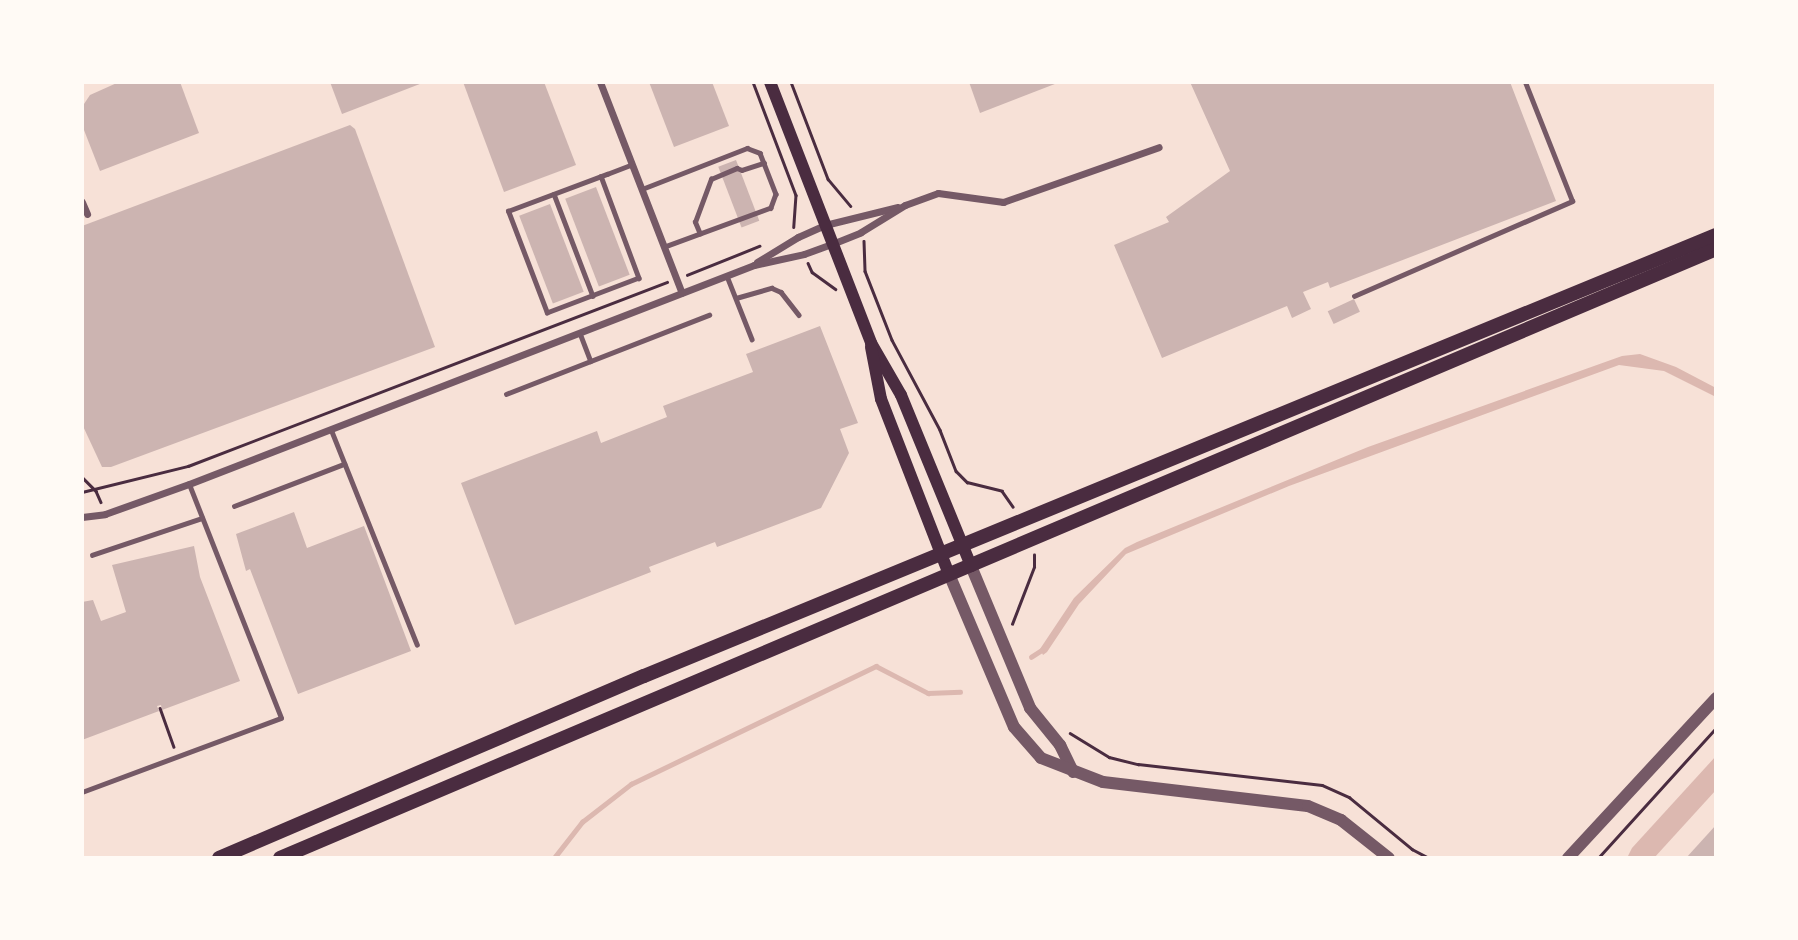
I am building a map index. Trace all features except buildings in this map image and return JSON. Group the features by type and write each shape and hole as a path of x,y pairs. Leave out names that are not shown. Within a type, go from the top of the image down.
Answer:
{"main road":[{"path":"770,82 871,343 901,395 971,566"},
{"path":"219,858 941,553 1716,235"},
{"path":"280,858 1716,249"},
{"path":"871,343 881,400 949,574"}],"street":[{"path":"600,82 682,293"},
{"path":"754,265 798,237 854,215 905,205 938,193 1003,202 1159,147"},
{"path":"82,202 87,214"},
{"path":"82,517 105,514 189,484 754,265 804,254 832,244 861,232 905,205"},
{"path":"971,566 1030,708 1060,745 1073,772"},
{"path":"949,574 1014,727 1041,758 1073,772 1122,785 1256,797 1308,806 1341,820 1386,858"},
{"path":"1568,858 1716,698"}],"lane":[{"path":"1354,296 1572,201 1525,82"},
{"path":"642,189 747,148 760,153 776,194 771,208 664,247"},
{"path":"700,234 695,222 711,179 737,168 742,170 764,163"},
{"path":"601,176 639,278 547,313 508,211 632,164"},
{"path":"554,194 593,296"},
{"path":"727,275 752,339"},
{"path":"737,298 772,288 781,292 799,315"},
{"path":"506,394 709,315"},
{"path":"580,332 592,361"},
{"path":"331,429 417,644"},
{"path":"234,506 344,464"},
{"path":"82,792 281,718 189,484"},
{"path":"92,555 202,518"}],"path":[{"path":"753,82 795,191"},
{"path":"791,82 828,179 851,207 854,215"},
{"path":"861,232 866,247 865,271 891,340 940,430 956,471 967,482 1002,491 1008,496 1019,521"},
{"path":"82,492 96,491 188,466 768,243"},
{"path":"82,477 96,491 105,514"},
{"path":"1012,628 1034,563 1028,540"},
{"path":"160,708 178,756"},
{"path":"1598,858 1716,728"},
{"path":"1065,729 1090,747 1122,761 1322,785 1349,797 1412,849 1429,858"}],"shaded area":[{"path":"1640,354 1676,367 1716,388 1716,397 1664,371 1619,365 1289,486 1126,554 1079,604 1047,652 1043,655 1040,649 1074,598 1125,548 1137,542 1368,447 1622,356"},
{"path":"1716,756 1716,790 1654,858 1627,858 1632,848"}],"waterway":[{"path":"1031,657 1045,648"},
{"path":"554,858 582,822 631,784 876,666 928,693 960,692"}]}
